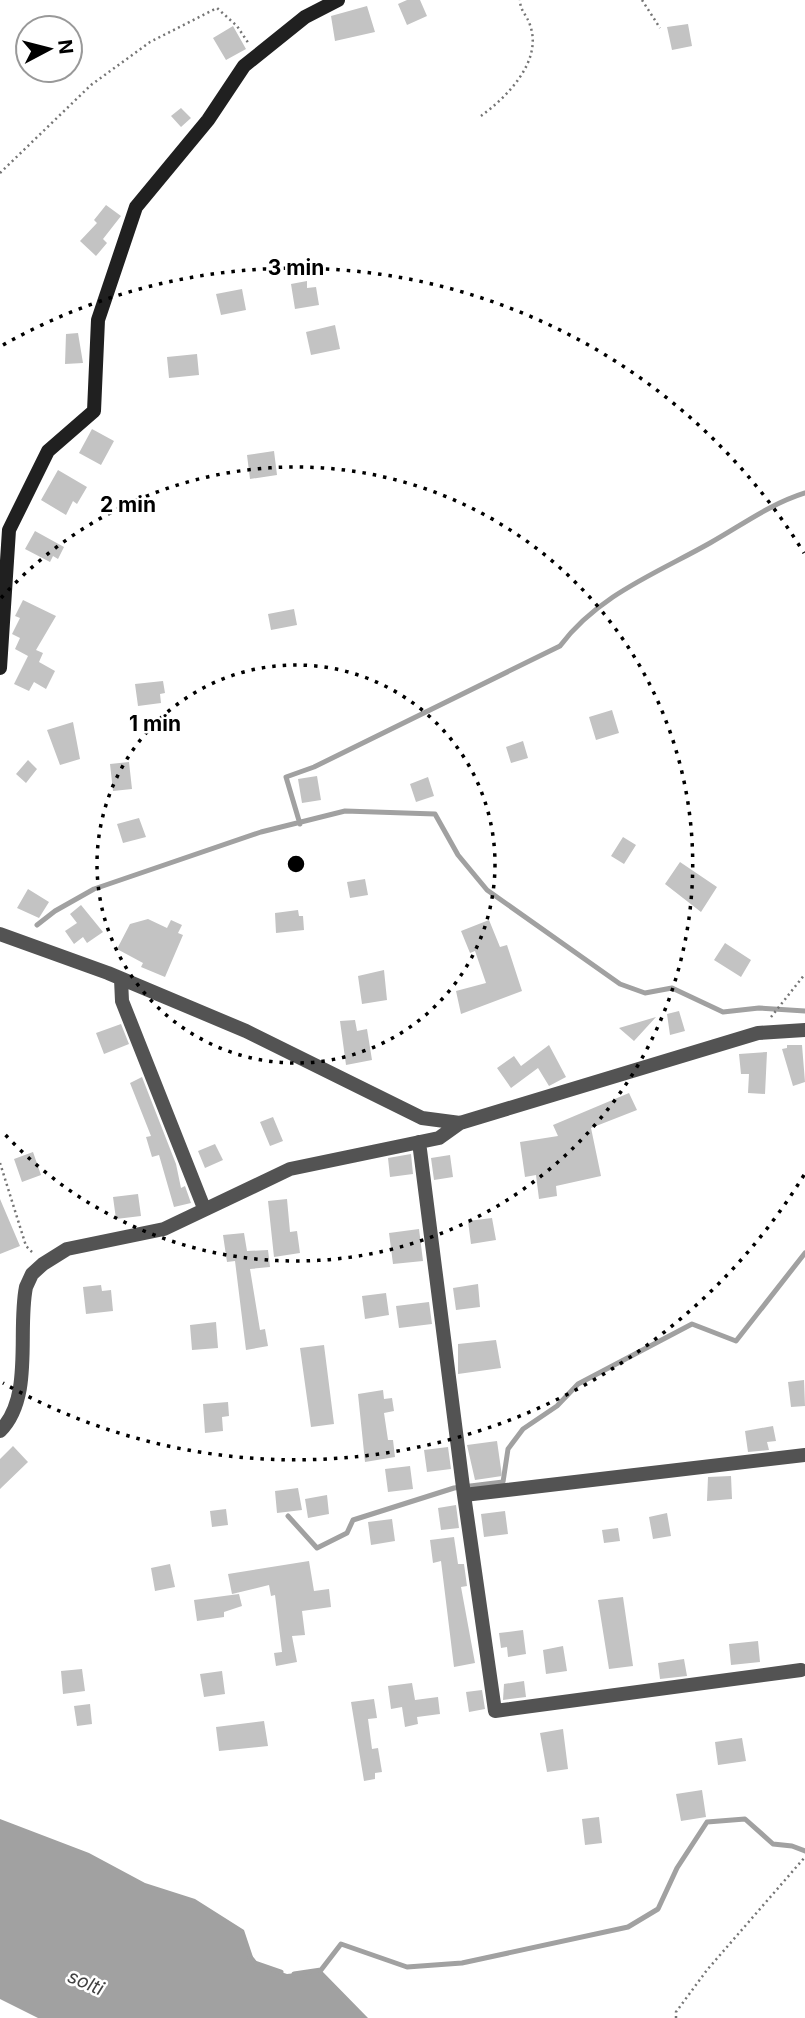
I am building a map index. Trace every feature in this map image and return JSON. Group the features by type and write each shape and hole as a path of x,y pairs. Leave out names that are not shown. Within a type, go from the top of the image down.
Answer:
{"street":[{"path":"0,668 9,530 48,450 94,411 98,320 136,207 208,120 244,66 305,17 338,0"},
{"path":"0,934 121,978 246,1031 422,1118 460,1123"},
{"path":"121,978 122,1001 204,1208"},
{"path":"0,1431 9,1422 19,1396 26,1287 32,1274 67,1249 164,1229 290,1169 439,1138 460,1123 758,1033 805,1030"},
{"path":"419,1142 464,1495 495,1711 801,1670"},
{"path":"464,1495 805,1455"}],"path":[{"path":"481,116 498,104 521,76 529,60 531,26 520,7 520,0"},
{"path":"642,0 660,28"},
{"path":"0,173 91,85 150,42 217,8 237,26 256,56"},
{"path":"758,1033 805,974"},
{"path":"0,1163 26,1245 43,1264"},
{"path":"676,2018 676,2012 707,1970 805,1857"}],"water":[{"name":"solti","path":"0,1819 89,1853 145,1883 195,1899 244,1930 255,1963 287,1974 321,1970 368,2018 38,2018 0,1999"}],"building":[{"path":"407,0 420,0 427,16 407,25 398,4"},
{"path":"367,6 375,32 335,41 331,16"},
{"path":"688,24 692,46 672,50 667,27"},
{"path":"233,26 246,49 226,60 213,38"},
{"path":"181,108 191,118 181,127 171,116"},
{"path":"106,205 121,216 103,239 107,243 96,256 80,241 97,223 94,220"},
{"path":"307,281 307,288 316,287 319,305 295,309 291,284"},
{"path":"242,289 246,310 221,315 216,294"},
{"path":"335,325 340,349 311,355 306,332"},
{"path":"78,333 83,363 65,364 66,334"},
{"path":"197,354 199,375 169,378 167,357"},
{"path":"92,429 114,441 101,465 79,453"},
{"path":"274,451 277,475 250,479 247,455"},
{"path":"58,470 87,487 77,504 73,501 66,515 41,500"},
{"path":"35,531 64,547 58,559 53,556 50,562 25,549"},
{"path":"23,600 56,616 36,650 43,653 39,662 55,671 46,689 34,682 29,691 14,684 28,656 15,649 20,638 12,634 20,618 15,616"},
{"path":"294,609 297,625 271,630 268,614"},
{"path":"163,681 165,693 160,694 161,703 138,706 135,684"},
{"path":"612,710 619,733 596,740 589,717"},
{"path":"73,722 80,759 60,765 47,730"},
{"path":"523,741 528,758 511,763 506,747"},
{"path":"28,760 37,769 26,783 16,774"},
{"path":"129,762 132,789 113,791 110,764"},
{"path":"317,776 321,800 302,803 298,779"},
{"path":"428,777 434,796 416,802 410,784"},
{"path":"139,818 146,837 123,843 117,824"},
{"path":"623,837 636,845 624,864 611,856"},
{"path":"680,862 717,887 701,912 665,884"},
{"path":"365,879 368,895 350,898 347,882"},
{"path":"28,889 49,902 39,918 17,908"},
{"path":"81,905 103,932 87,943 83,937 74,944 65,931 77,923 70,914"},
{"path":"298,910 299,916 303,916 304,930 276,933 275,913"},
{"path":"148,919 167,928 171,920 182,925 178,933 183,935 165,977 141,967 143,963 117,949 130,924"},
{"path":"489,920 500,947 507,945 522,991 461,1014 456,991 486,983 475,951 470,953 461,931"},
{"path":"725,943 751,960 741,977 714,960"},
{"path":"384,970 387,1000 362,1004 358,976"},
{"path":"679,1011 685,1031 670,1035 667,1014"},
{"path":"656,1017 634,1041 619,1028"},
{"path":"355,1020 357,1031 367,1029 372,1060 346,1065 340,1021"},
{"path":"121,1024 129,1044 104,1054 96,1033"},
{"path":"549,1045 566,1077 549,1086 538,1068 511,1088 497,1068 514,1056 521,1066"},
{"path":"787,1045 802,1045 805,1082 793,1086 782,1049 787,1048"},
{"path":"767,1052 765,1094 748,1093 749,1074 741,1074 739,1054"},
{"path":"142,1077 176,1164 181,1188 185,1186 191,1203 174,1207 159,1155 152,1157 146,1137 151,1136 130,1083"},
{"path":"629,1093 637,1110 591,1128 601,1176 556,1186 557,1196 539,1199 536,1175 525,1177 520,1142 558,1136 553,1125"},
{"path":"273,1117 283,1141 270,1146 260,1122"},
{"path":"215,1144 223,1160 205,1168 198,1151"},
{"path":"33,1152 41,1175 22,1182 14,1159"},
{"path":"411,1154 413,1174 390,1177 388,1158"},
{"path":"450,1155 453,1177 434,1180 431,1158"},
{"path":"138,1194 141,1216 116,1219 113,1197"},
{"path":"0,1199 20,1246 0,1254"},
{"path":"287,1199 290,1232 297,1231 300,1253 274,1257 268,1201"},
{"path":"492,1218 496,1240 471,1244 468,1221"},
{"path":"419,1229 423,1261 393,1264 389,1233"},
{"path":"244,1233 247,1251 268,1250 270,1267 250,1269 260,1330 265,1329 268,1346 246,1350 235,1261 227,1262 223,1235"},
{"path":"478,1284 480,1307 456,1310 453,1288"},
{"path":"101,1285 102,1291 111,1290 113,1311 86,1314 83,1287"},
{"path":"386,1293 389,1315 365,1319 362,1296"},
{"path":"429,1302 432,1324 399,1328 396,1306"},
{"path":"216,1322 218,1348 192,1350 190,1325"},
{"path":"496,1340 501,1368 458,1374 458,1344"},
{"path":"324,1345 334,1424 311,1427 300,1348"},
{"path":"804,1380 805,1406 791,1407 788,1382"},
{"path":"383,1390 384,1399 392,1398 394,1411 384,1413 388,1440 393,1440 395,1457 365,1462 358,1394"},
{"path":"228,1402 229,1416 222,1417 223,1431 205,1433 203,1404"},
{"path":"773,1426 776,1441 767,1442 769,1450 748,1452 745,1431"},
{"path":"497,1441 502,1476 475,1480 467,1445"},
{"path":"13,1446 28,1462 0,1489 0,1459"},
{"path":"448,1447 451,1469 427,1472 424,1450"},
{"path":"410,1466 413,1489 388,1492 385,1469"},
{"path":"731,1476 732,1499 707,1501 708,1477"},
{"path":"298,1488 302,1510 277,1513 275,1491"},
{"path":"327,1495 329,1514 308,1518 305,1499"},
{"path":"456,1505 459,1528 441,1530 438,1508"},
{"path":"226,1509 228,1525 212,1527 210,1511"},
{"path":"505,1511 508,1534 484,1537 481,1514"},
{"path":"667,1513 671,1536 653,1539 649,1517"},
{"path":"392,1519 395,1541 371,1545 368,1522"},
{"path":"618,1528 620,1541 604,1543 602,1530"},
{"path":"454,1537 458,1564 464,1564 467,1586 461,1587 475,1663 454,1667 441,1561 433,1563 430,1540"},
{"path":"309,1561 314,1591 329,1589 331,1607 302,1611 305,1635 292,1636 297,1662 276,1666 274,1653 282,1652 275,1595 271,1596 269,1585 232,1594 228,1574"},
{"path":"170,1564 175,1587 155,1591 151,1568"},
{"path":"239,1594 242,1606 224,1612 224,1617 197,1621 194,1600"},
{"path":"623,1597 633,1666 609,1669 598,1600"},
{"path":"523,1630 526,1654 508,1657 507,1647 501,1648 499,1633"},
{"path":"758,1641 760,1662 731,1665 729,1644"},
{"path":"563,1646 567,1671 546,1674 543,1650"},
{"path":"684,1659 687,1676 660,1679 658,1663"},
{"path":"82,1669 85,1691 63,1694 61,1671"},
{"path":"222,1671 225,1694 204,1697 200,1674"},
{"path":"524,1681 526,1697 503,1700 504,1684"},
{"path":"412,1683 415,1700 438,1697 440,1714 417,1717 418,1724 405,1727 402,1707 391,1709 388,1686"},
{"path":"482,1690 485,1709 469,1712 466,1692"},
{"path":"374,1699 377,1718 368,1719 372,1749 378,1748 382,1772 375,1773 375,1779 364,1781 351,1702"},
{"path":"90,1704 92,1724 77,1726 74,1706"},
{"path":"264,1721 268,1746 219,1751 216,1727"},
{"path":"563,1729 568,1769 547,1772 540,1733"},
{"path":"742,1738 746,1761 718,1765 715,1742"},
{"path":"702,1790 706,1817 681,1821 676,1794"},
{"path":"599,1817 602,1843 585,1845 582,1819"}],"waterway":[{"path":"300,824 286,777 314,767 560,646 592,613 629,587 768,509 805,493"},
{"path":"37,925 55,911 94,889 261,832 345,811 435,814 458,855 487,890 620,984 645,993 672,988 723,1012 759,1008 805,1011"},
{"path":"288,1516 317,1548 347,1533 353,1520 454,1488 503,1482 508,1449 523,1429 557,1406 578,1384 692,1324 736,1341 805,1253"},
{"path":"294,1974 321,1970 341,1944 407,1967 462,1963 628,1927 658,1909 677,1868 707,1822 745,1819 773,1844 792,1846 805,1851"},
{"path":"250,1957 255,1963 281,1972"}]}
